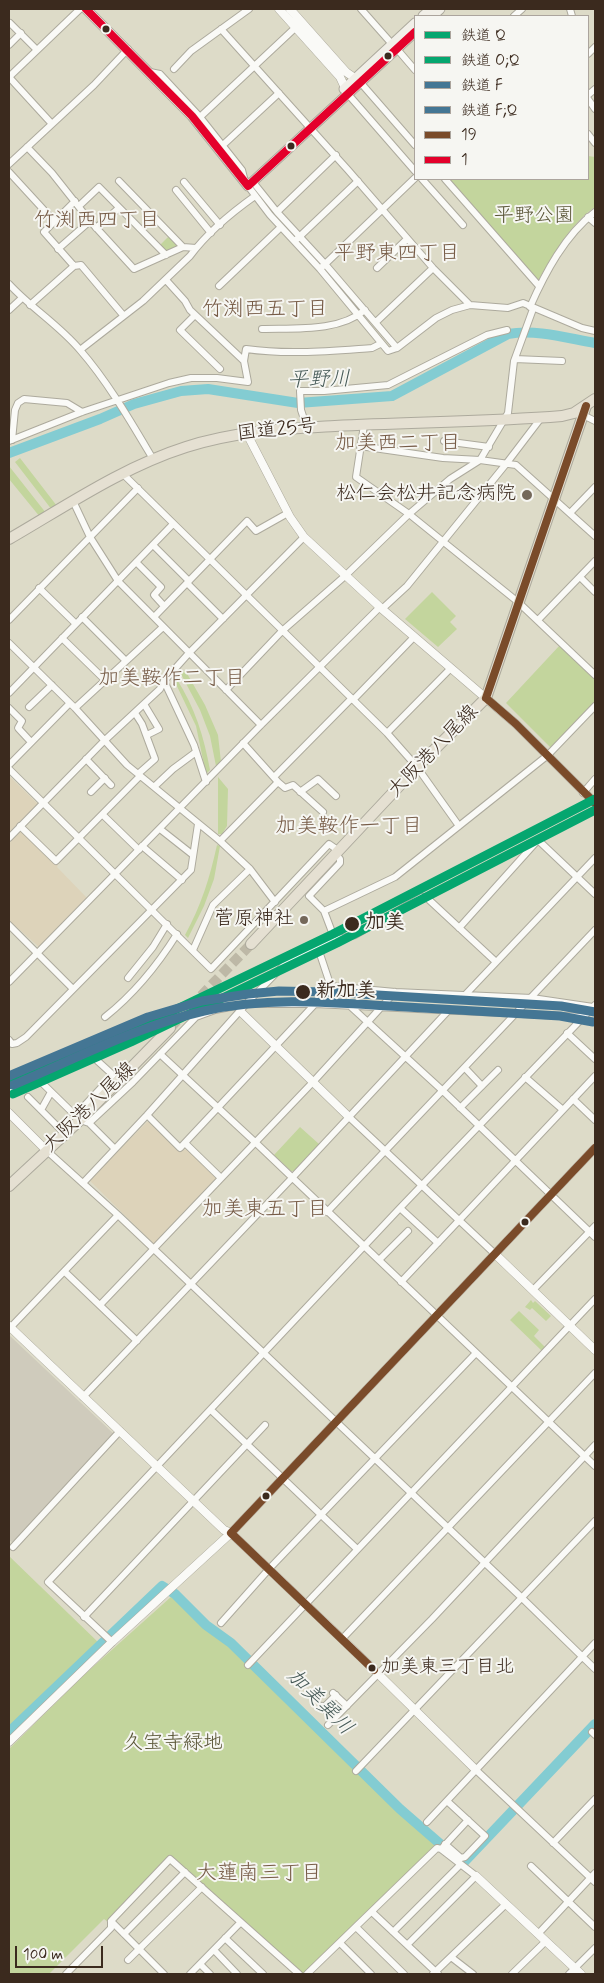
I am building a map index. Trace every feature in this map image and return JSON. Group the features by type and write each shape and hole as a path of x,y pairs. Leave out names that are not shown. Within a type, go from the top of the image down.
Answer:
{"main road":[{"path":"86,9 128,49 192,116 249,183 394,47 414,24"},
{"path":"427,13 440,9"},
{"path":"394,47 414,33"},
{"name":"国道25号","path":"9,539 123,474 153,459 187,446 246,432 364,424 541,418 574,413 590,415 595,399"},
{"name":"大阪港八尾線","path":"251,944 417,768 486,698 554,498 590,415"},
{"name":"大阪港八尾線","path":"9,1186 46,1150 85,1119 170,1028"}],"street":[{"path":"52,124 9,77 80,9"},
{"path":"174,69 191,52 249,9"},
{"path":"279,9 340,77 346,91 414,170"},
{"path":"290,9 414,144"},
{"path":"361,9 414,69"},
{"path":"10,23 37,50"},
{"path":"200,118 296,28"},
{"path":"221,29 336,156 433,268 470,305"},
{"path":"9,45 21,33"},
{"path":"9,164 94,85 128,49"},
{"path":"150,72 160,74 200,118 242,170 255,196 320,269 380,344 388,351 396,348 436,318 452,310 470,305 508,308 523,303 582,328 595,330"},
{"path":"223,145 279,93"},
{"path":"27,147 52,173 90,221 134,269 183,247 196,248"},
{"path":"277,212 336,156"},
{"path":"9,172 54,221"},
{"path":"320,269 414,179"},
{"path":"423,180 463,225"},
{"path":"446,180 539,286"},
{"path":"119,181 183,247"},
{"path":"295,241 358,181"},
{"path":"184,182 220,225"},
{"path":"249,183 325,264 376,322 396,348"},
{"path":"74,266 44,232 54,221 99,187 166,255"},
{"path":"176,190 211,233"},
{"path":"80,350 166,280 211,233 236,210 255,196"},
{"path":"96,228 119,208"},
{"path":"226,690 282,631 345,576 409,514 450,480 480,460 508,413 515,359 539,286 567,242 588,217 595,212"},
{"path":"588,217 595,223"},
{"path":"58,249 90,221"},
{"path":"218,286 281,227"},
{"path":"377,268 407,239"},
{"path":"30,305 74,266 81,265 123,316"},
{"path":"376,322 433,268"},
{"path":"166,280 195,315 244,361"},
{"path":"9,284 30,305 56,325 80,350 117,401 153,459"},
{"path":"9,310 22,298"},
{"path":"262,329 336,325 358,316 365,310"},
{"path":"195,315 180,330 220,369"},
{"path":"307,428 301,410 300,391 324,391 388,385 481,338 507,330"},
{"path":"10,440 82,412 168,383 191,378 217,378 248,382 244,361 246,349 275,353 372,348 380,344"},
{"path":"515,359 562,361"},
{"path":"10,440 15,410 18,403 24,399 67,403 82,412"},
{"path":"9,982 261,724 381,608 407,586 541,418"},
{"path":"364,424 356,477 409,514 518,602 595,675"},
{"path":"246,432 288,513 304,536 345,576 450,669 486,698 548,755 583,793 595,803"},
{"path":"444,440 489,447"},
{"path":"360,446 442,458 480,460 516,465 595,536"},
{"path":"123,474 387,733 417,768 459,826"},
{"path":"570,513 595,487"},
{"path":"9,620 138,488"},
{"path":"73,501 90,537 118,581 261,724"},
{"path":"154,617 247,521 256,531 288,513"},
{"path":"9,693 173,524"},
{"path":"9,838 104,741 160,689 164,681 189,653 304,536"},
{"path":"153,544 223,619"},
{"path":"538,620 595,561"},
{"path":"136,562 161,587 154,595 164,606"},
{"path":"580,577 595,592"},
{"path":"39,588 76,624"},
{"path":"82,617 126,661"},
{"path":"9,765 31,742 105,680 163,627"},
{"path":"220,840 352,699 414,637"},
{"path":"62,638 105,680"},
{"path":"9,643 73,705 127,765 220,840 250,869 275,902"},
{"path":"387,733 450,669"},
{"path":"164,681 196,752 206,782"},
{"path":"29,708 52,685"},
{"path":"144,704 159,729 147,735"},
{"path":"324,911 395,877 548,755 595,706"},
{"path":"9,708 22,721 18,728 31,742"},
{"path":"20,826 56,861 80,838 155,759 147,735 135,713"},
{"path":"243,743 285,788 293,785 323,812"},
{"path":"155,786 173,769 196,752"},
{"path":"86,759 111,785"},
{"path":"9,769 211,969 329,844 337,852 340,863 309,896 324,911 335,940"},
{"path":"91,792 105,778"},
{"path":"583,793 595,779"},
{"path":"300,792 318,780 336,796"},
{"path":"102,815 140,848 182,880"},
{"path":"9,1040 12,1044 26,1037 191,870 198,824"},
{"path":"160,829 193,855"},
{"path":"459,928 538,840 595,894"},
{"path":"465,995 595,858"},
{"path":"193,950 212,906 250,869"},
{"path":"83,1183 184,1075 246,1004 284,965 335,940 355,935 422,897 426,897 496,962"},
{"path":"128,978 151,951 167,924"},
{"path":"9,925 73,989"},
{"path":"327,1212 595,930"},
{"path":"105,1017 132,993 161,958 177,934"},
{"path":"318,948 337,1005"},
{"path":"151,951 161,958"},
{"path":"331,986 395,992 532,998 594,1006"},
{"path":"100,1305 256,1143 395,992"},
{"path":"85,1119 160,1054 196,1017 215,1010 246,1004 315,1004 382,1006 447,1012 517,1013 583,1017"},
{"path":"147,1115 180,1148 315,1004"},
{"path":"348,1005 443,1091 595,1237"},
{"path":"112,1642 48,1582 400,1208 594,1006"},
{"path":"241,1012 595,1350"},
{"path":"83,1397 447,1012"},
{"path":"567,1033 595,1059"},
{"path":"9,1090 121,1042"},
{"path":"160,1054 365,1246 595,1466"},
{"path":"85,1119 81,1110 113,1076 91,1055"},
{"path":"465,1068 482,1086"},
{"path":"460,1108 498,1070"},
{"path":"401,1282 595,1076"},
{"path":"525,1077 563,1110"},
{"path":"37,1078 51,1092 85,1119 115,1148"},
{"path":"41,1110 51,1092"},
{"path":"28,1097 65,1134"},
{"path":"573,1099 595,1120"},
{"path":"9,1113 595,1669"},
{"path":"185,1143 222,1178"},
{"path":"9,1742 112,1642 231,1533 595,1148"},
{"path":"400,1208 438,1243"},
{"path":"118,1215 65,1272 9,1327 159,1466 224,1530 231,1533 269,1569 553,1843 594,1878 538,1934"},
{"path":"533,1290 595,1226"},
{"path":"379,1260 408,1231"},
{"path":"65,1272 137,1341"},
{"path":"248,1665 595,1299"},
{"path":"221,1623 269,1569 476,1353"},
{"path":"342,1639 595,1373"},
{"path":"210,1410 357,1549"},
{"path":"84,1617 266,1425"},
{"path":"12,1546 120,1430"},
{"path":"328,1725 379,1674 595,1445"},
{"path":"356,1771 595,1521"},
{"path":"427,1822 595,1643"},
{"path":"334,1719 322,1707 334,1694 347,1706"},
{"path":"553,1843 595,1798"},
{"path":"443,1846 461,1858 485,1836 447,1801"},
{"path":"307,1974 436,1848 443,1846 468,1820"},
{"path":"443,1846 460,1865 476,1876 546,1941 575,1972 595,1948"},
{"path":"66,1974 111,1928 111,1921 170,1859 299,1974"},
{"path":"393,1932 460,1865"},
{"path":"531,1866 595,1927"},
{"path":"124,1934 185,1872"},
{"path":"407,1945 476,1876"},
{"path":"128,1960 202,1887"},
{"path":"372,1912 436,1973 506,1904"},
{"path":"111,1921 164,1974"},
{"path":"190,1974 240,1923"},
{"path":"356,1927 404,1974"},
{"path":"225,1938 263,1974"},
{"path":"512,1974 546,1941"},
{"path":"340,1943 371,1974"},
{"path":"214,1950 237,1974"},
{"path":"451,1957 472,1974"},
{"path":"200,1964 210,1974"}],"shaded area":[{"path":"9,776 39,805 9,835"},
{"path":"21,830 24,830 58,865 57,867 87,898 39,947 9,920 9,843"},
{"path":"147,1122 150,1122 181,1151 187,1149 217,1179 156,1243 153,1243 89,1180"},
{"path":"9,1335 115,1435 13,1543 9,1540"}],"green space":[{"name":"平野公園","path":"589,156 595,157 595,207 570,231 538,281 450,180 589,180"},
{"path":"169,236 179,245 167,251 160,245"},
{"path":"20,458 57,506 52,510 15,462"},
{"path":"9,466 46,513 40,517 9,479"},
{"path":"432,592 456,616 450,622 457,629 438,647 405,619"},
{"path":"560,645 595,679 595,702 553,747 550,747 506,703"},
{"path":"185,670 205,705 218,735 221,762 216,766 210,736 200,710 181,674"},
{"path":"176,678 194,711 202,734 210,770 206,774 196,726 174,680"},
{"path":"218,777 228,789 227,826 222,834 218,834"},
{"path":"217,845 220,846 214,879 204,906 188,938 185,935 204,891"},
{"path":"300,1127 319,1144 294,1171 291,1171 274,1155"},
{"path":"531,1300 533,1303 535,1301 551,1316 546,1321 532,1308 530,1310 525,1307"},
{"path":"519,1311 539,1330 534,1336 545,1347 542,1351 510,1320"},
{"path":"9,1556 99,1643 9,1729"},
{"name":"久宝寺緑地","path":"172,1596 204,1626 229,1644 436,1844 304,1974 298,1971 171,1856 108,1922 104,1919 49,1974 9,1974 9,1749 85,1674"}],"waterway":[{"name":"平野川","path":"9,453 100,419 134,404 181,391 208,389 298,403 392,396 508,334 541,333 595,343"},
{"name":"加美巽川","path":"9,1732 162,1586 175,1594 206,1625 231,1643 400,1809 461,1862 464,1862 595,1724"}],"tunnel":[{"path":"170,1028 251,944"}],"rail line":[{"name":"Q","path":"9,1085 127,1033 333,934 595,799"},
{"name":"O;Q","path":"13,1094 131,1042 337,943 595,810"},
{"name":"F","path":"9,1076 148,1017 202,1001 248,994 279,991 327,992 561,1006 595,1012"},
{"name":"F;Q","path":"13,1085 155,1025 204,1011 250,1004 273,1002 343,1003 560,1016 593,1022"}],"transit line":[{"name":"1","path":"86,9 192,116 248,186 414,33"},
{"name":"19","path":"486,698 586,406"},
{"name":"19","path":"486,698 516,724 595,803"},
{"name":"19","path":"231,1533 595,1148"},
{"name":"19","path":"231,1533 374,1670"}],"place":[{"name":"松仁会松井記念病院","path":"527,495"},
{"name":"菅原神社","path":"304,920"},
{"name":"加美","path":"352,924"},
{"name":"新加美","path":"303,992"},
{"name":"加美東三丁目北","path":"372,1668"}],"district":[{"name":"竹渕西四丁目","path":"97,222"},
{"name":"平野東四丁目","path":"397,255"},
{"name":"竹渕西五丁目","path":"265,311"},
{"name":"加美西二丁目","path":"398,445"},
{"name":"加美鞍作二丁目","path":"172,680"},
{"name":"加美鞍作一丁目","path":"349,828"},
{"name":"加美東五丁目","path":"265,1211"},
{"name":"大蓮南三丁目","path":"259,1875"}]}
